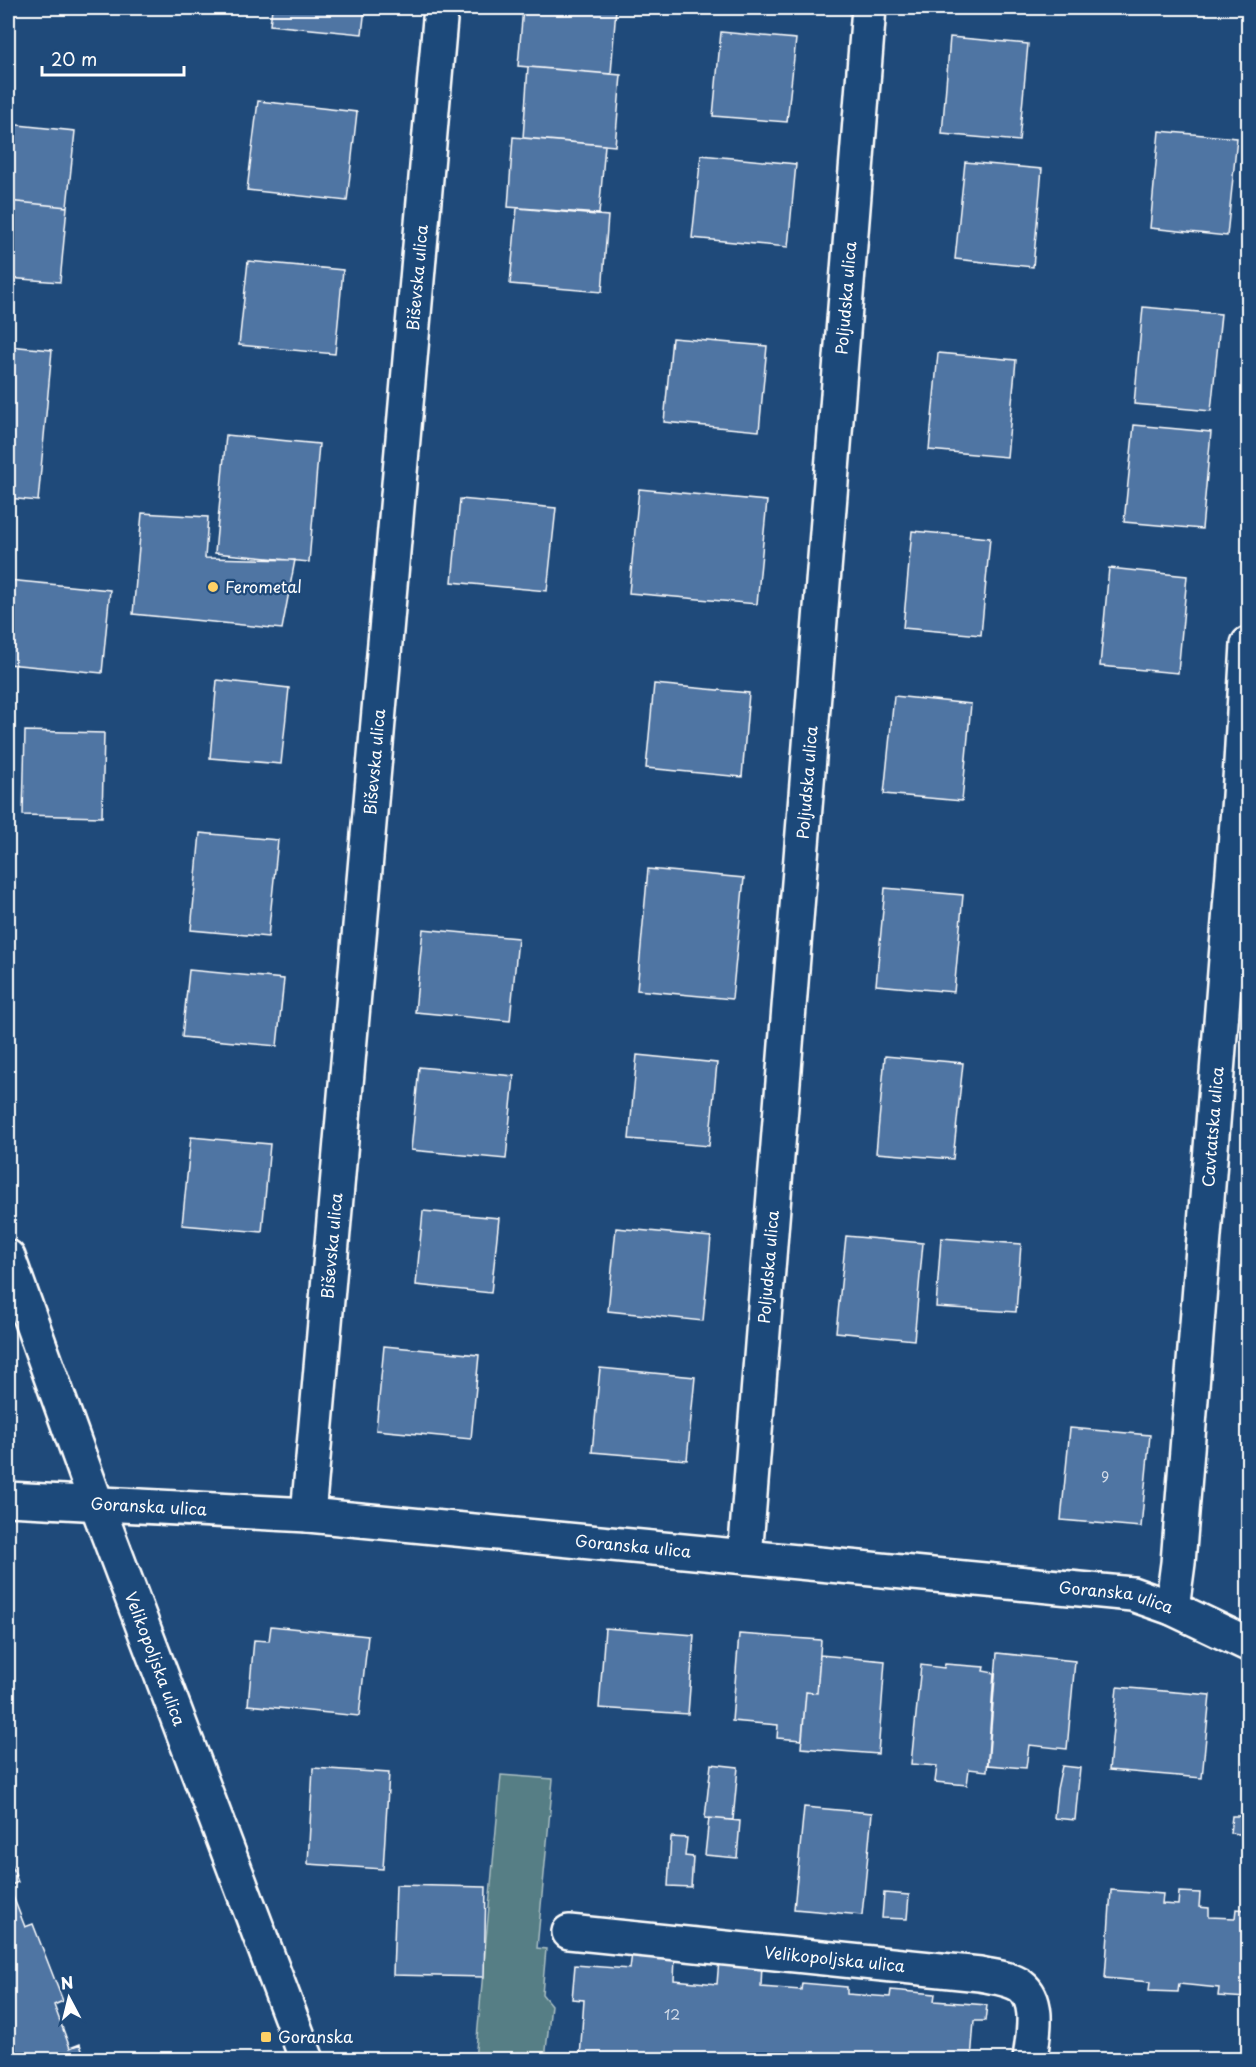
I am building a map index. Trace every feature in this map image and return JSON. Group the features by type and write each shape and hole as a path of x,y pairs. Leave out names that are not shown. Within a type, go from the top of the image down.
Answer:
{"street":[{"name":"Biševska ulica","path":"308,1515 441,8"},
{"name":"Poljudska ulica","path":"745,1557 869,8"},
{"name":"Cavtatska ulica","path":"1172,1608 1178,1563 1244,796 1248,644"},
{"name":"Velikopoljska ulica","path":"8,1257 97,1504 307,2060"},
{"name":"Goranska ulica","path":"8,1499 308,1515 1132,1594 1172,1608 1248,1644"},
{"name":"Velikopoljska ulica","path":"569,1932 980,1974 1005,1979 1022,1987 1032,2002 1034,2017 1030,2060"}],"green space":[{"path":"501,1775 553,1779 537,1948 546,1949 542,1994 551,2005 545,2059 475,2060"}],"building":[{"path":"272,8 365,8 362,34 270,25"},
{"path":"523,8 616,8 611,74 518,66"},
{"path":"721,32 796,39 787,122 713,116"},
{"path":"950,37 1028,44 1019,141 942,134"},
{"path":"528,67 621,75 615,146 523,138"},
{"path":"258,101 357,112 347,201 247,190"},
{"path":"8,124 75,131 67,207 8,201"},
{"path":"1159,131 1237,138 1227,236 1150,228"},
{"path":"513,137 605,145 599,214 508,207"},
{"path":"701,155 796,164 788,247 692,238"},
{"path":"965,162 1042,169 1033,267 955,259"},
{"path":"8,201 67,207 60,282 8,278"},
{"path":"517,208 608,216 602,292 510,284"},
{"path":"248,261 343,270 335,354 239,345"},
{"path":"1143,307 1221,314 1211,411 1134,404"},
{"path":"672,338 767,346 759,431 664,422"},
{"path":"8,346 52,350 38,501 8,498"},
{"path":"938,353 1016,360 1007,457 929,450"},
{"path":"1134,425 1211,432 1202,529 1124,522"},
{"path":"226,435 319,444 309,562 215,553"},
{"path":"639,489 767,501 757,604 629,593"},
{"path":"460,499 556,508 547,591 452,582"},
{"name":"Ferometal","path":"142,513 208,517 205,558 295,560 282,629 133,614"},
{"path":"912,531 990,538 981,635 903,628"},
{"path":"1109,568 1187,576 1178,673 1100,666"},
{"path":"8,580 110,590 102,673 8,664"},
{"path":"217,680 289,688 281,764 210,758"},
{"path":"654,684 749,693 742,777 646,768"},
{"path":"894,696 971,704 962,801 884,794"},
{"path":"25,731 104,733 102,817 23,815"},
{"path":"200,833 278,840 268,937 191,930"},
{"path":"648,869 744,878 732,999 637,990"},
{"path":"885,888 963,895 954,992 876,985"},
{"path":"423,929 518,938 510,1021 415,1012"},
{"path":"189,970 284,979 277,1046 182,1037"},
{"path":"637,1055 717,1063 709,1146 629,1139"},
{"path":"885,1056 963,1063 953,1159 876,1153"},
{"path":"419,1067 514,1076 506,1159 411,1150"},
{"path":"191,1137 270,1144 262,1232 182,1225"},
{"path":"423,1211 499,1218 491,1293 416,1285"},
{"path":"616,1228 711,1237 703,1321 608,1311"},
{"path":"846,1236 923,1243 914,1340 836,1332"},
{"path":"941,1238 1021,1244 1016,1312 936,1307"},
{"path":"384,1346 479,1355 471,1439 376,1430"},
{"path":"600,1368 695,1377 687,1460 592,1452"},
{"path":"1070,1428 1150,1435 1141,1527 1061,1520"},
{"path":"271,1626 368,1636 359,1716 248,1705 254,1640 269,1641"},
{"path":"605,1628 694,1635 688,1714 599,1708"},
{"path":"739,1634 821,1640 817,1693 806,1692 802,1740 777,1738 778,1725 732,1721"},
{"path":"997,1653 1075,1661 1067,1749 1029,1745 1026,1768 988,1765"},
{"path":"820,1655 885,1661 878,1754 801,1748 806,1692 817,1693"},
{"path":"945,1664 984,1667 983,1671 994,1673 987,1771 969,1769 967,1785 935,1782 937,1766 911,1764 921,1665 944,1668"},
{"path":"1117,1687 1210,1695 1202,1778 1109,1770"},
{"path":"1247,1739 1248,1835 1230,1833 1232,1816 1241,1816"},
{"path":"711,1764 738,1767 733,1820 705,1818"},
{"path":"1062,1766 1080,1768 1075,1820 1054,1818"},
{"path":"313,1768 389,1773 383,1869 308,1864"},
{"path":"804,1807 872,1813 862,1915 794,1909"},
{"path":"709,1818 740,1821 737,1858 705,1855"},
{"path":"671,1837 687,1838 685,1856 693,1857 691,1887 668,1886"},
{"path":"8,1855 18,1882 9,1886 25,1927 33,1924 63,2001 54,2005 70,2048 80,2044 85,2060 8,2060"},
{"path":"396,1885 486,1887 484,1977 393,1975"},
{"path":"1111,1890 1163,1894 1162,1904 1178,1905 1179,1892 1200,1893 1199,1907 1209,1908 1209,1917 1235,1918 1236,1909 1248,1910 1247,1998 1218,1996 1219,1988 1179,1984 1178,1992 1149,1991 1150,1982 1105,1978"},
{"path":"884,1893 909,1895 907,1919 882,1918"},
{"path":"632,1953 675,1957 674,1980 717,1984 719,1960 762,1964 761,1987 801,1990 802,1983 847,1987 847,1994 890,1997 891,1990 935,1994 934,2001 987,2005 985,2021 974,2021 971,2060 567,2060 567,2057 580,2058 584,2000 572,1999 575,1965 630,1969"}],"place":[{"name":"Ferometal","path":"213,587"},
{"name":"Goranska","path":"266,2037"}]}
